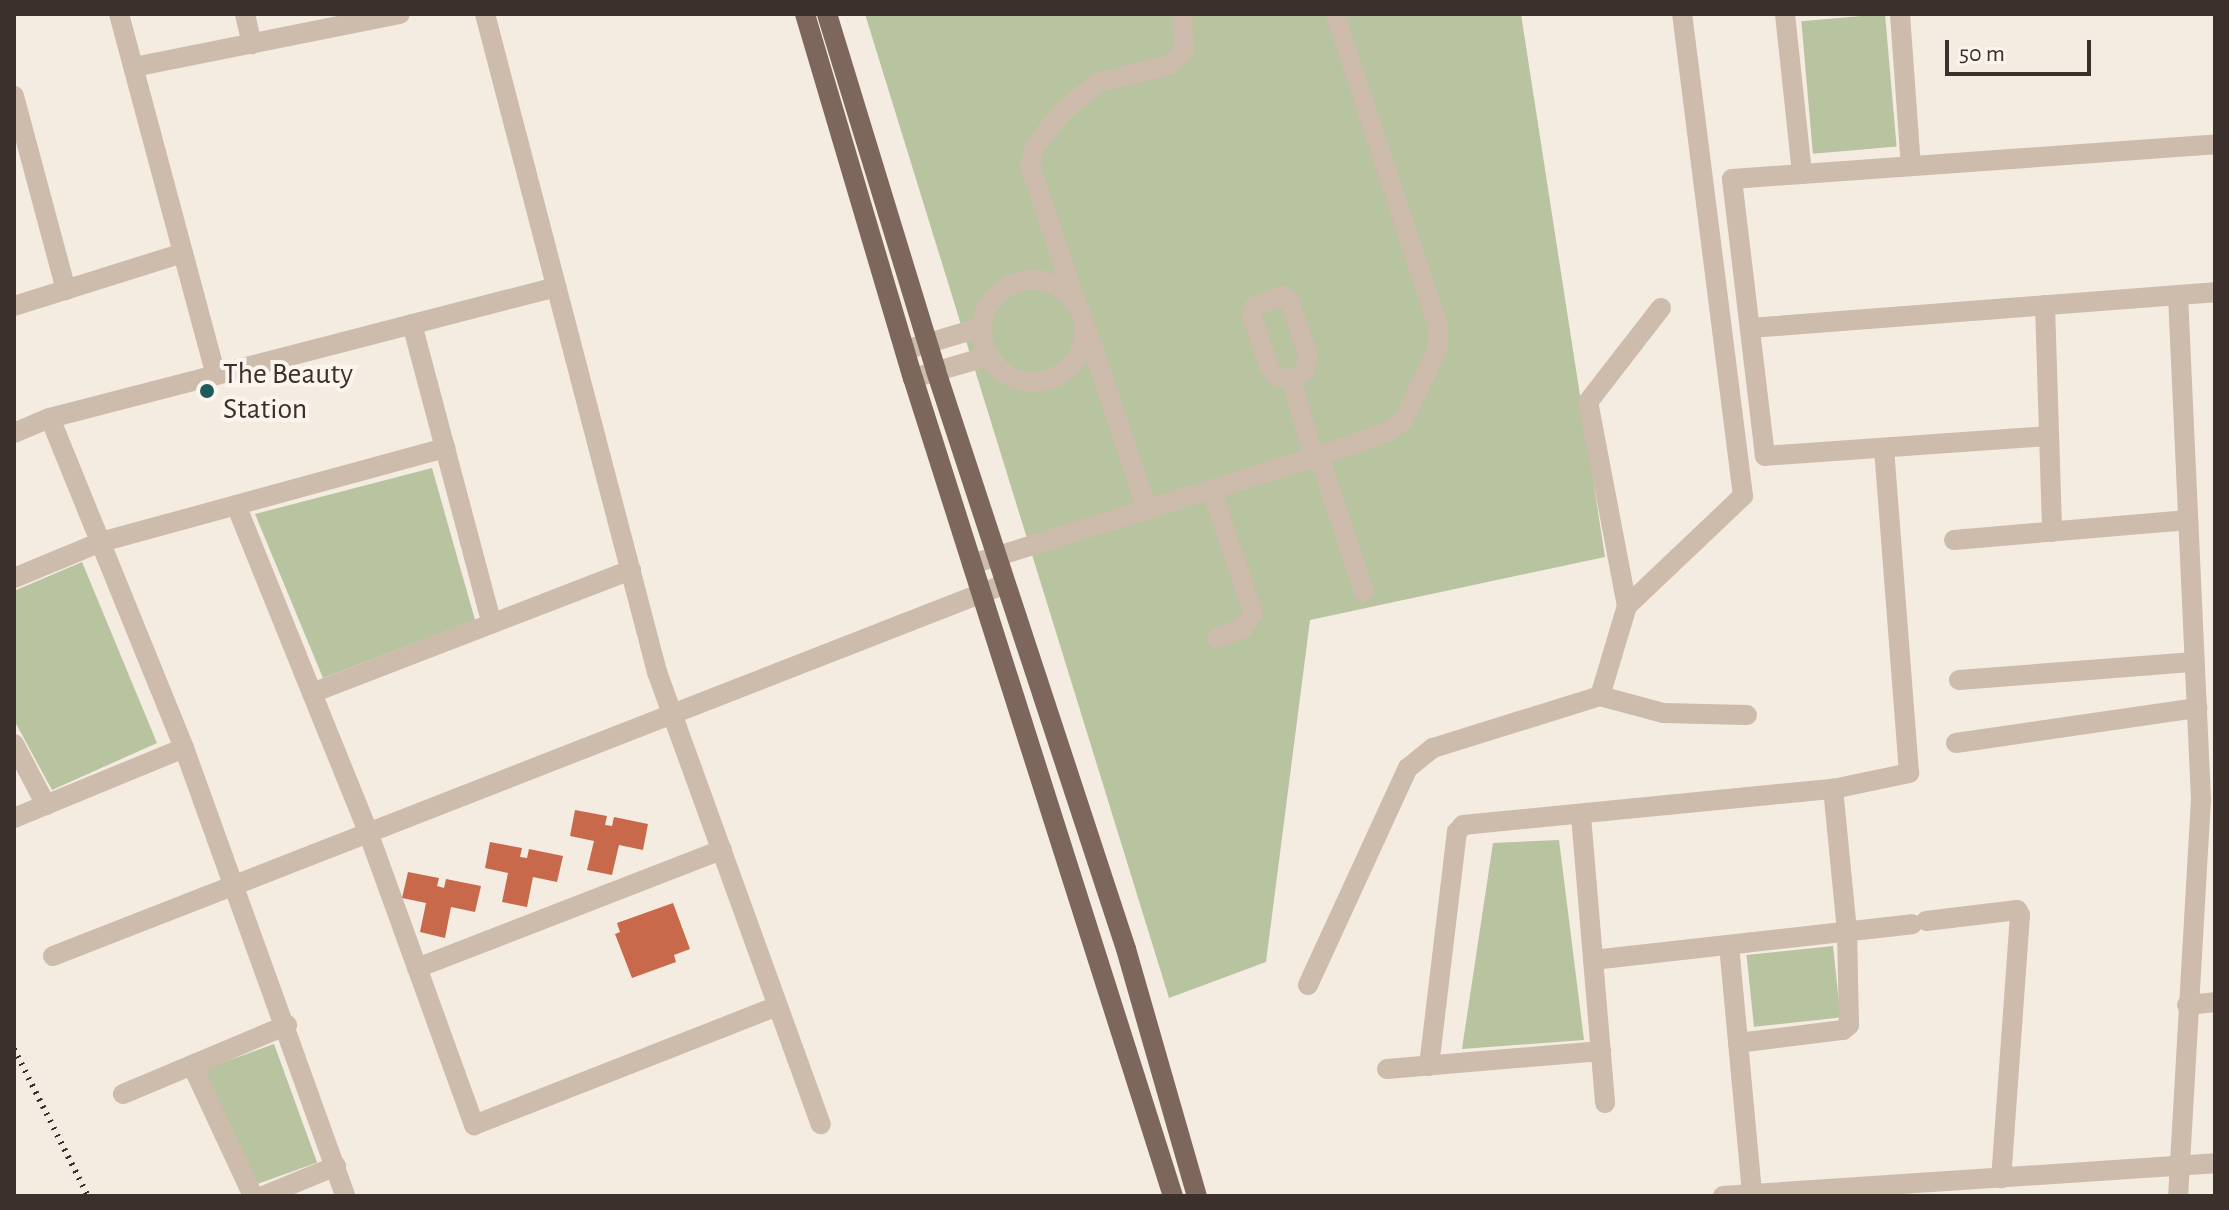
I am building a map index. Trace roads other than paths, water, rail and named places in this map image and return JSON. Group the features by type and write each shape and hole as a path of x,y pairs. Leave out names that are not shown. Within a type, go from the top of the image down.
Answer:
{"main road":[{"path":"805,14 913,378 1173,1196"},
{"path":"827,14 936,371 1126,949 1197,1196"}],"street":[{"path":"119,14 216,375"},
{"path":"245,14 252,44"},
{"path":"134,67 252,44 344,19 400,14"},
{"path":"485,14 631,570 672,713 821,1124"},
{"path":"1147,509 1030,165 1036,145 1061,113 1097,83 1170,65 1184,51 1182,14"},
{"path":"972,564 1316,457 1387,432 1404,420 1438,347 1438,325 1335,14"},
{"path":"1627,606 1743,496 1682,14"},
{"path":"1785,14 1802,174"},
{"path":"1900,14 1911,166"},
{"path":"14,96 20,142 66,290"},
{"path":"2049,436 1765,456 1732,179 2215,144"},
{"path":"14,306 183,253"},
{"path":"1048,281 1079,310 1079,353 1055,377 1023,381 1008,376 989,356 982,327 989,305 1013,283 1048,281"},
{"path":"14,433 50,418 556,287"},
{"path":"1750,328 2215,292"},
{"path":"2178,295 2188,520 2202,670 2197,708 2207,834 2187,1005 2176,1166 2178,1196"},
{"path":"2045,305 2052,532"},
{"path":"1600,696 1627,606 1588,402 1661,308"},
{"path":"412,324 492,624"},
{"path":"905,350 982,327"},
{"path":"913,378 989,356"},
{"path":"1292,381 1364,592"},
{"path":"50,418 184,748 231,886 287,1025 345,1196"},
{"path":"14,578 101,542 445,448"},
{"path":"1429,1066 1459,828 1833,789 1903,777 1911,768 1884,448"},
{"path":"1211,489 1253,613 1243,628 1217,638"},
{"path":"236,505 368,832 474,1125 778,1006"},
{"path":"1954,540 2188,520"},
{"path":"312,693 631,570"},
{"path":"53,956 981,590 1005,584"},
{"path":"1959,680 2202,670"},
{"path":"1308,985 1408,768 1433,748 1600,696 1663,713 1747,715"},
{"path":"1956,743 2197,708"},
{"path":"14,744 46,805"},
{"path":"14,818 184,748"},
{"path":"1738,1043 1847,1029 1847,931 1833,789"},
{"path":"1581,816 1605,1103"},
{"path":"417,968 722,850"},
{"path":"1593,960 2017,910 2020,915 2001,1178"},
{"path":"1729,945 1752,1194"},
{"path":"2187,1005 2215,1002"},
{"path":"123,1094 287,1025"},
{"path":"1387,1069 1601,1051"},
{"path":"192,1065 253,1196"},
{"path":"1723,1196 2215,1163"},
{"path":"263,1196 336,1166"}],"railway":[{"path":"14,1049 88,1196"}],"place":[{"name":"The Beauty Station","path":"207,391"}]}
